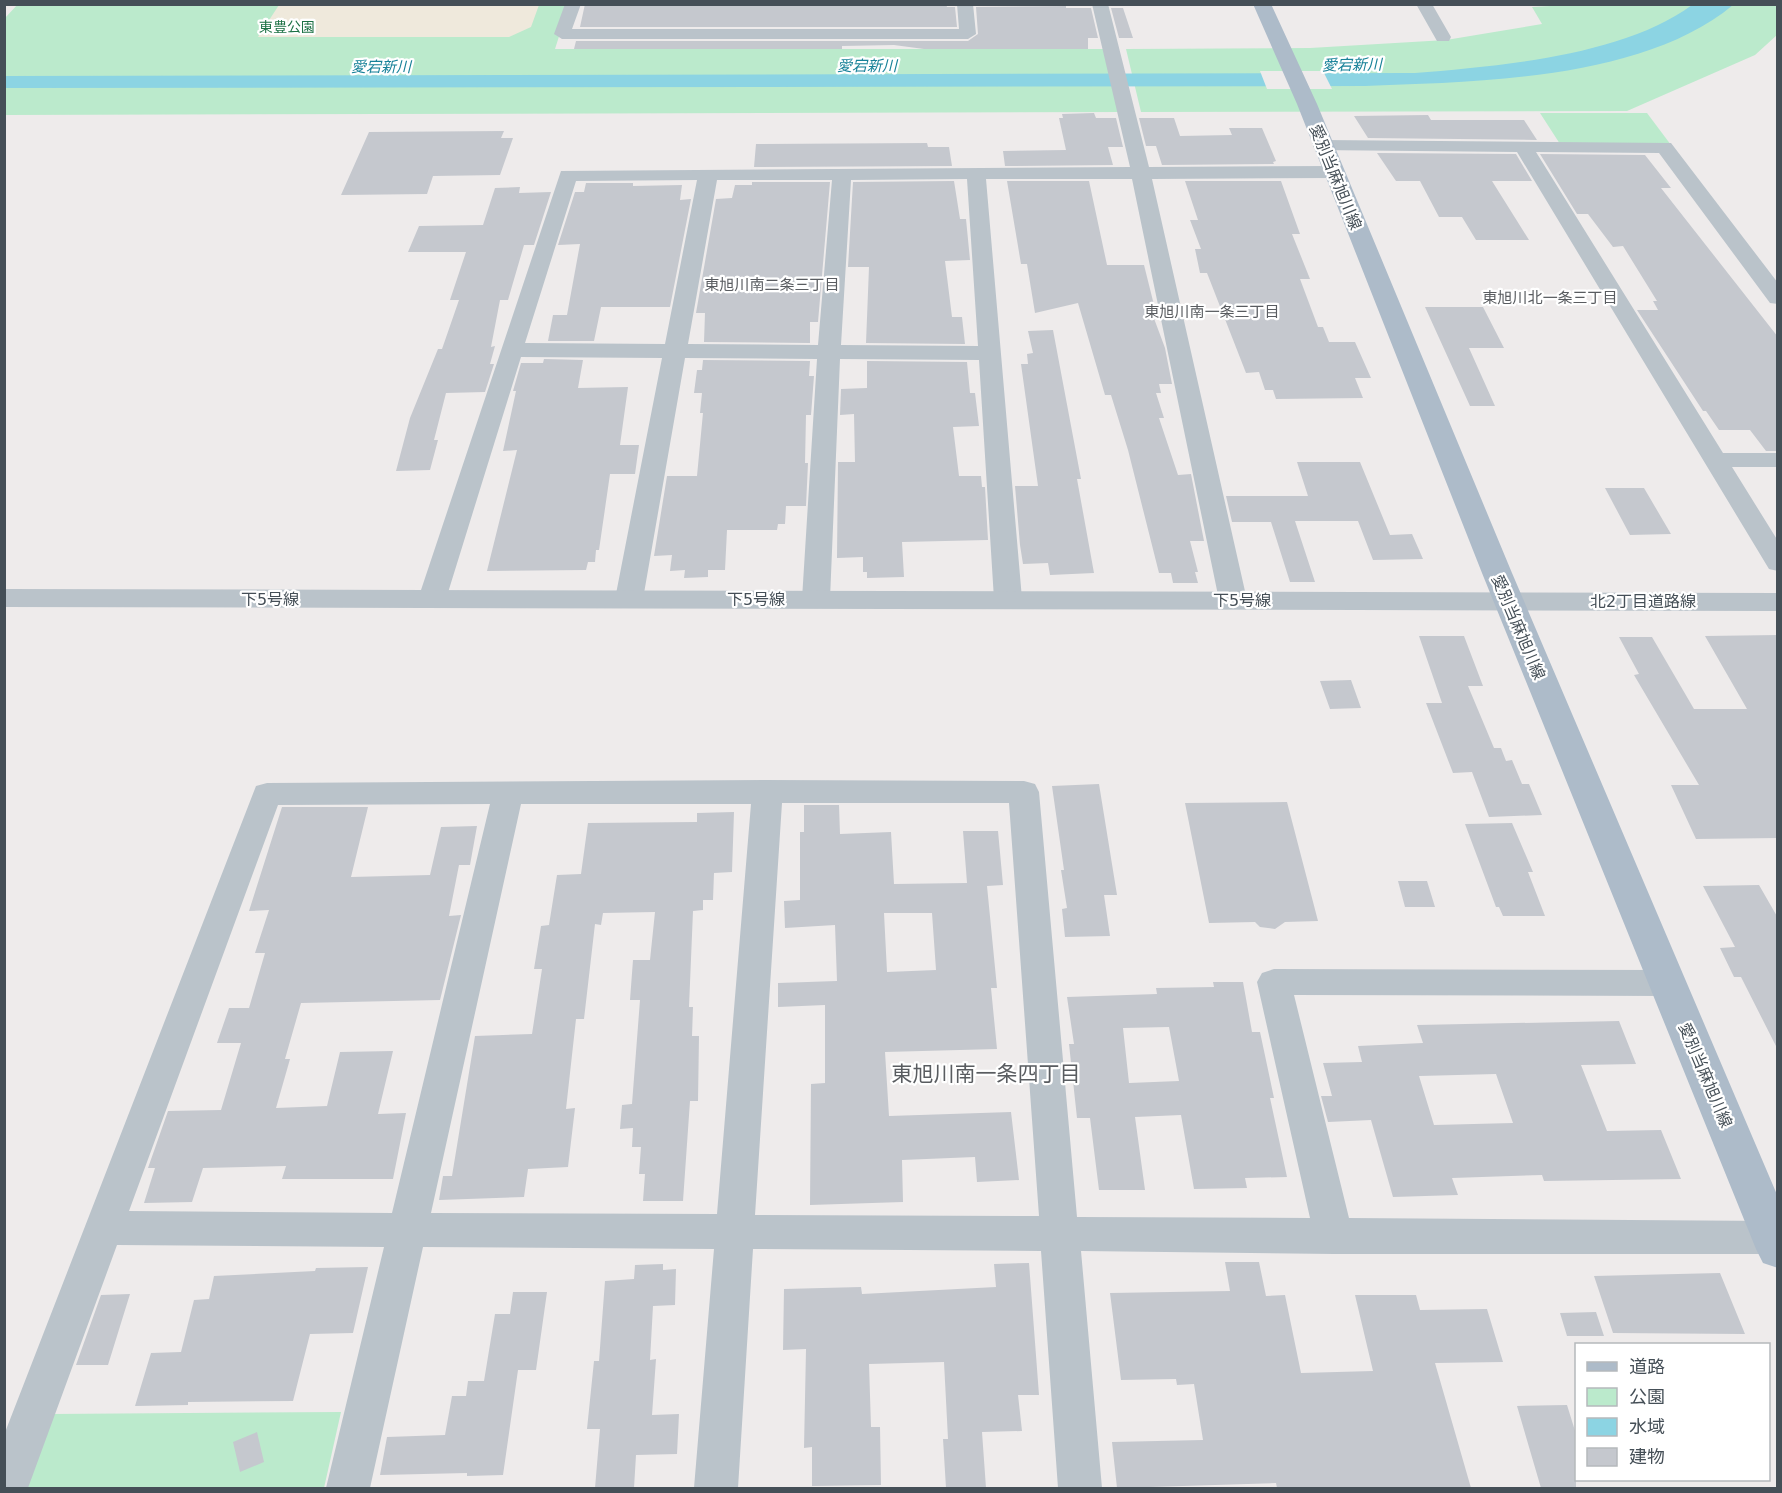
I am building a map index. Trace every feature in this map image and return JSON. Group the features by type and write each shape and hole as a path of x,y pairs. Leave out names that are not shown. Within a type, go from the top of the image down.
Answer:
{"main road":[{"name":"愛別当麻旭川線","path":"1262,4 1307,104 1322,146 1508,601 1775,1243"}],"street":[{"path":"573,4 562,34 968,34 965,4"},
{"path":"1100,4 1126,105 1233,600"},
{"path":"1424,4 1443,37"},
{"path":"1322,146 1664,147 1778,297"},
{"path":"1523,146 1778,563"},
{"path":"432,599 514,350 568,175 1333,172"},
{"path":"628,598 708,174"},
{"path":"816,599 829,350 842,174"},
{"path":"976,174 1008,599"},
{"path":"514,350 829,350 989,353"},
{"path":"1713,460 1778,460"},
{"name":"下5号線","path":"4,598 1508,601"},
{"name":"北2丁目道路線","path":"1508,601 1778,602"},
{"path":"716,1488 767,792"},
{"path":"6,1488 267,794 1024,792 1080,1488"},
{"path":"348,1488 508,793"},
{"path":"1334,1237 1274,982 1667,983"},
{"path":"103,1228 1061,1234 1775,1243"}],"green space":[{"name":"東豊公園","path":"18,4 569,5 555,49 1106,49 1124,112 5,115 5,18"},
{"path":"1586,4 1777,5 1777,35 1755,55 1627,111 1141,112 1126,49 1310,48 1446,40 1542,24 1532,7"},
{"path":"1540,113 1647,113 1671,145 1560,144"},
{"path":"341,1412 324,1488 24,1488 51,1414"}],"sand":[{"path":"279,5 539,5 531,27 509,37 258,37"}],"water":[{"path":"1692,5 1733,5 1696,30 1653,49 1607,63 1507,78 1365,86 5,88 4,76 1415,73 1521,62 1596,47 1664,22"}],"pier":[{"path":"1260,71 1323,71 1332,89 1267,89"}],"building":[{"path":"585,4 946,4 947,7 955,7 957,27 580,27"},
{"path":"1066,6 1066,8 1091,8 1098,38 1088,38 1088,49 924,49 894,45 842,46 842,49 574,49 576,41 968,41 978,34 976,7"},
{"path":"1111,8 1123,8 1133,38 1119,38"},
{"path":"1094,113 1096,118 1116,118 1123,147 1108,147 1113,165 1005,166 1003,151 1066,150 1059,118 1063,118 1062,114"},
{"path":"1428,115 1431,120 1524,120 1537,140 1368,138 1354,116"},
{"path":"1139,118 1174,118 1180,136 1232,135 1229,128 1262,128 1276,161 1273,162 1274,164 1162,165 1156,146 1146,146"},
{"path":"504,131 501,138 513,138 500,175 433,176 427,194 341,195 369,132"},
{"path":"927,143 928,147 949,147 952,166 754,167 756,144"},
{"path":"1377,153 1516,154 1532,181 1492,181 1529,240 1476,240 1462,217 1439,217 1420,181 1396,181"},
{"path":"1540,154 1645,155 1671,188 1661,188 1778,337 1778,451 1766,451 1750,430 1719,430 1706,411 1703,411 1637,310 1658,310 1653,301 1657,301 1623,246 1613,247 1588,214 1577,214"},
{"path":"954,181 960,219 966,219 970,260 945,261 952,317 962,317 965,344 866,343 869,267 848,267 853,182"},
{"path":"1007,181 1089,181 1107,265 1144,265 1154,305 1149,305 1165,348 1172,384 1159,384 1161,393 1156,393 1164,418 1159,418 1178,475 1191,474 1204,541 1190,541 1198,572 1195,572 1198,583 1173,583 1171,573 1159,573 1128,450 1111,395 1105,395 1078,303 1035,313 1027,264 1021,264"},
{"path":"1185,181 1281,181 1300,234 1292,234 1310,279 1300,279 1318,327 1323,327 1329,342 1355,342 1371,378 1355,378 1363,398 1276,399 1273,390 1265,390 1259,372 1246,373 1207,273 1200,273 1195,249 1201,249 1190,220 1198,220"},
{"path":"752,182 830,182 818,322 810,322 810,343 704,342 705,313 696,313 716,199 732,198 735,185 752,185"},
{"path":"586,183 633,183 633,186 682,185 680,200 691,199 670,307 601,307 594,341 548,341 553,315 567,315 580,244 558,245 575,192 584,192"},
{"path":"520,187 519,193 551,192 534,245 524,245 508,300 500,300 491,347 495,346 490,364 494,364 485,392 446,393 434,440 438,440 430,470 396,471 410,418 438,349 442,349 459,300 450,300 466,252 408,252 419,226 483,225 495,188"},
{"path":"1425,307 1483,307 1504,348 1469,348 1495,406 1470,406"},
{"path":"1053,330 1081,479 1077,479 1094,573 1050,575 1048,563 1023,564 1015,486 1038,486 1021,364 1028,364 1027,354 1033,353 1028,331"},
{"path":"544,359 583,360 578,388 628,387 620,445 639,445 635,474 610,474 599,550 596,550 595,562 588,562 586,570 487,571 517,450 503,451 516,391 513,391 521,363 543,363"},
{"path":"703,360 810,361 809,376 814,376 811,415 806,415 805,463 808,463 806,506 786,506 785,524 778,524 777,530 727,530 725,570 708,570 708,577 684,578 685,570 670,571 672,555 654,556 667,476 697,476 703,413 700,413 702,393 694,393 697,370 702,370"},
{"path":"867,361 967,362 970,393 975,393 979,426 953,427 959,476 981,476 982,487 985,487 988,540 902,542 904,577 867,578 867,572 863,572 863,557 837,558 838,462 855,462 854,414 840,415 841,389 867,388"},
{"path":"1297,462 1360,462 1390,535 1412,534 1423,559 1373,560 1358,521 1295,521 1315,582 1290,582 1271,522 1232,522 1226,496 1308,496"},
{"path":"1605,488 1644,488 1671,534 1630,535"},
{"path":"1778,635 1778,838 1696,839 1671,785 1699,785 1634,675 1639,674 1619,637 1652,637 1694,709 1747,709 1705,636"},
{"path":"1419,636 1464,636 1483,686 1468,686 1494,748 1501,748 1506,761 1512,760 1522,784 1529,784 1542,815 1489,817 1472,772 1453,773 1426,703 1442,703"},
{"path":"1351,680 1361,708 1330,709 1320,681"},
{"path":"1099,784 1117,895 1104,895 1110,936 1065,937 1062,909 1067,908 1061,870 1064,870 1052,786"},
{"path":"1287,802 1318,921 1285,922 1275,929 1260,927 1255,922 1209,923 1185,803"},
{"path":"804,805 839,805 840,834 891,832 894,884 967,883 963,831 998,831 1003,885 987,886 997,988 991,988 997,1049 885,1052 889,1116 1011,1112 1019,1180 977,1182 975,1157 902,1160 903,1202 810,1205 811,1084 825,1083 825,1005 778,1007 778,983 837,981 835,925 785,928 784,901 800,900 800,832 804,832","holes":["884,913 932,913 936,970 887,972"]},
{"path":"282,807 368,807 351,877 430,875 441,827 477,826 470,865 459,865 449,916 461,915 440,1000 301,1003 285,1059 290,1059 276,1108 327,1106 340,1052 393,1051 378,1114 406,1113 393,1179 282,1179 286,1166 203,1168 192,1202 144,1203 155,1168 148,1168 168,1111 221,1110 241,1043 217,1043 229,1008 249,1008 265,953 255,953 269,910 249,911"},
{"path":"734,812 732,872 714,873 713,900 703,900 703,910 693,911 689,1007 693,1007 692,1036 699,1036 698,1101 690,1101 683,1201 643,1201 645,1174 639,1174 641,1147 632,1147 633,1128 620,1129 622,1105 632,1104 640,1000 630,1000 633,960 650,960 655,912 603,913 601,925 595,924 584,1019 576,1019 566,1109 575,1108 568,1167 528,1169 524,1197 439,1200 443,1176 452,1176 475,1036 532,1034 542,969 534,969 541,926 549,925 557,875 581,874 588,823 697,822 697,813"},
{"path":"1512,823 1533,872 1528,872 1545,916 1503,916 1499,907 1496,907 1465,824"},
{"path":"1398,881 1427,881 1435,907 1405,907"},
{"path":"1759,885 1778,918 1778,1050 1741,977 1734,977 1720,948 1735,947 1703,886"},
{"path":"1213,982 1243,982 1252,1032 1260,1032 1274,1098 1270,1098 1287,1177 1245,1178 1247,1188 1194,1189 1181,1115 1135,1117 1145,1190 1099,1190 1090,1118 1077,1118 1069,1044 1074,1044 1067,997 1157,994 1156,988 1214,987","holes":["1169,1027 1179,1081 1129,1083 1123,1028"]},
{"path":"1619,1021 1636,1064 1581,1065 1607,1131 1661,1130 1681,1179 1544,1181 1542,1175 1452,1178 1458,1195 1393,1197 1371,1120 1328,1122 1321,1096 1332,1096 1323,1063 1362,1062 1358,1046 1423,1043 1417,1025","holes":["1496,1074 1513,1123 1434,1125 1419,1076"]},
{"path":"1225,1262 1259,1262 1266,1296 1285,1295 1301,1373 1373,1371 1355,1295 1416,1295 1420,1310 1487,1309 1503,1362 1435,1363 1471,1488 1277,1488 1276,1483 1117,1488 1112,1442 1203,1440 1194,1384 1177,1385 1176,1379 1121,1380 1110,1293 1230,1291"},
{"path":"1029,1263 1039,1395 1018,1395 1022,1431 982,1432 986,1488 946,1488 943,1439 948,1439 944,1362 869,1364 871,1427 880,1427 881,1485 812,1486 812,1447 804,1448 806,1349 783,1350 784,1289 861,1287 862,1294 996,1287 994,1264"},
{"path":"663,1264 663,1270 676,1269 675,1305 653,1306 650,1360 656,1359 652,1415 679,1414 677,1454 636,1455 634,1488 595,1488 600,1429 587,1429 594,1361 599,1361 605,1281 634,1279 635,1265"},
{"path":"368,1267 353,1333 310,1334 293,1401 188,1402 188,1405 135,1406 151,1353 181,1352 194,1300 209,1299 214,1276 315,1271 316,1268"},
{"path":"1720,1273 1745,1334 1613,1333 1594,1276"},
{"path":"513,1292 547,1292 536,1370 518,1370 503,1475 467,1476 467,1473 380,1475 387,1437 445,1435 452,1396 466,1396 468,1381 484,1381 495,1314 510,1314"},
{"path":"130,1294 108,1365 76,1365 101,1295"},
{"path":"1596,1312 1604,1336 1567,1336 1560,1313"},
{"path":"1567,1405 1575,1431 1576,1488 1541,1488 1517,1406"},
{"path":"257,1432 264,1462 240,1472 233,1442"}],"district":[{"name":"東旭川南二条三丁目","path":"772,285"},
{"name":"東旭川北一条三丁目","path":"1550,298"},
{"name":"東旭川南一条三丁目","path":"1212,312"},
{"name":"東旭川南一条四丁目","path":"986,1074"}],"water label":[{"name":"愛宕新川","path":"1352,65"},
{"name":"愛宕新川","path":"867,66"},
{"name":"愛宕新川","path":"381,67"}]}
